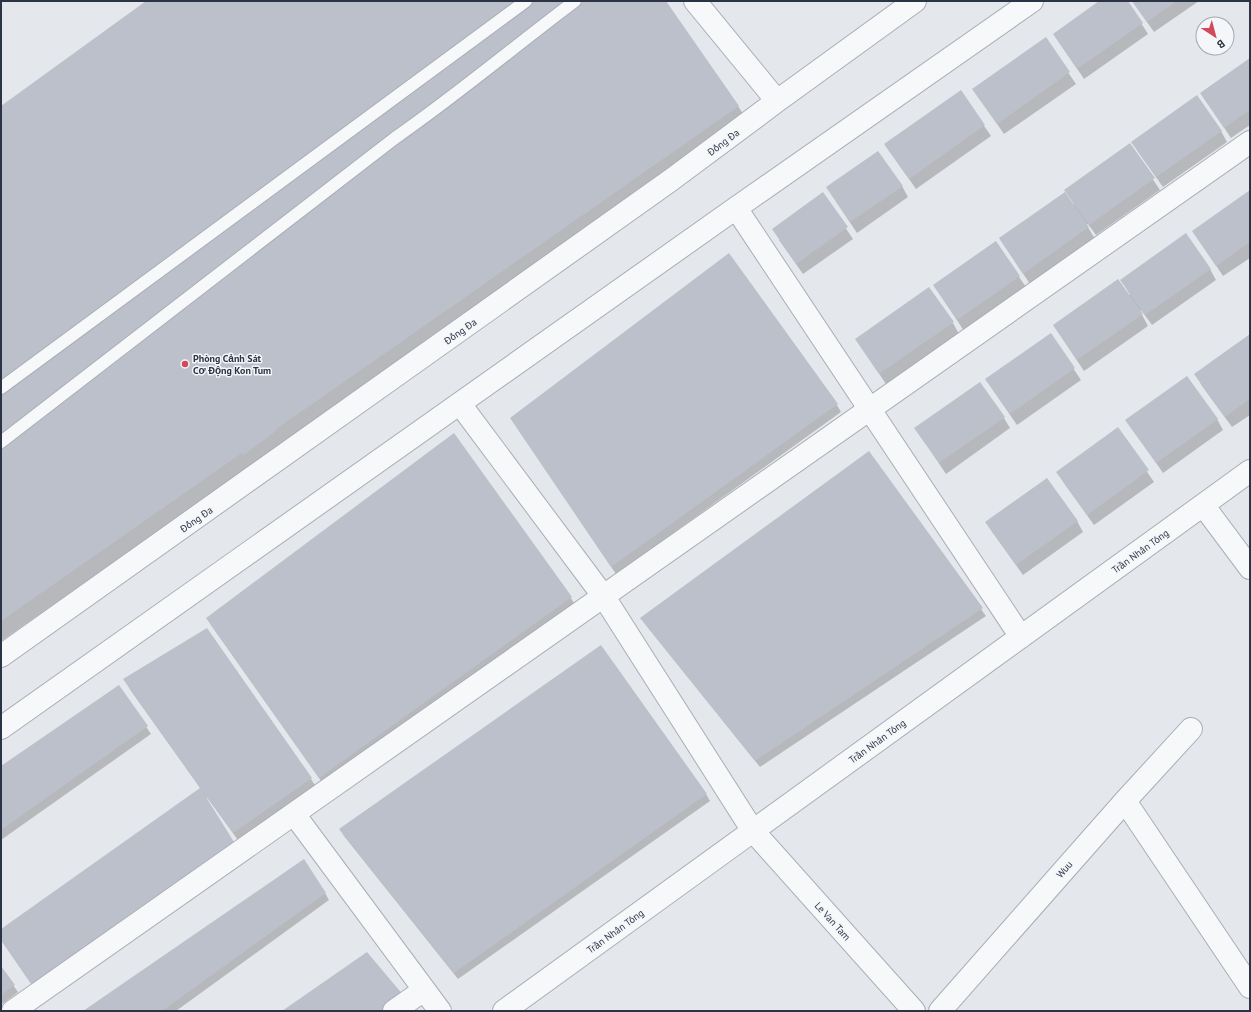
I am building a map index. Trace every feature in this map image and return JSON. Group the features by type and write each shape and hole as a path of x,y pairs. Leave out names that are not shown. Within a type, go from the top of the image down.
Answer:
{"street":[{"path":"695,1 777,101"},
{"name":"Đống Đa","path":"1,656 665,185 777,101 915,1"},
{"path":"1,728 736,208 1032,1"},
{"path":"13,1011 1250,142"},
{"path":"736,208 1021,637"},
{"name":"Le Van Tam","path":"460,404 604,597 752,831 914,1011"},
{"name":"Trần Nhân Tông","path":"504,1011 1250,471"},
{"path":"1203,506 1250,568"},
{"name":"Wuu","path":"940,1011 1125,801 1191,729"},
{"path":"1125,801 1250,987"},
{"path":"294,814 440,1011"},
{"path":"394,1011 424,990"}],"lane":[{"path":"1,388 526,1"},
{"path":"1,442 395,138 438,108 507,52 575,1"}],"building":[{"name":"Phòng Cảnh Sát Cơ Động Kon Tum","path":"146,1 666,1 739,106 275,430 276,431 244,455 242,453 1,621 1,106"},
{"path":"1099,1 1128,1 1143,23 1077,69 1053,34"},
{"path":"1132,1 1177,1 1147,22"},
{"path":"1046,37 1070,72 997,124 972,89"},
{"path":"1250,58 1250,110 1224,128 1200,93"},
{"path":"961,90 985,125 909,179 884,144"},
{"path":"1197,95 1222,131 1156,177 1131,142"},
{"path":"1130,143 1155,178 1089,225 1064,190"},
{"path":"878,151 903,186 850,222 826,187"},
{"path":"1250,190 1250,242 1216,266 1192,231"},
{"path":"823,192 848,227 796,264 772,229"},
{"path":"1065,192 1089,227 1023,274 999,238"},
{"path":"1186,233 1211,269 1145,315 1120,280"},
{"path":"996,241 1020,276 957,320 933,285"},
{"path":"729,253 838,404 611,567 510,418"},
{"path":"1118,279 1143,314 1077,360 1053,325"},
{"path":"929,287 954,322 879,374 855,339"},
{"path":"1051,333 1075,368 1010,414 985,379"},
{"path":"1250,334 1250,399 1225,417 1194,374"},
{"path":"1187,376 1218,419 1156,463 1125,420"},
{"path":"980,382 1005,417 939,463 914,428"},
{"path":"1118,427 1149,470 1087,515 1056,472"},
{"path":"454,433 572,597 319,778 206,618"},
{"path":"869,451 983,608 755,761 640,618"},
{"path":"1047,478 1078,521 1016,565 985,522"},
{"path":"207,628 312,778 233,833 203,792 234,842 31,984 1,940 1,929 200,788 123,679"},
{"path":"601,645 707,794 454,973 339,829"},
{"path":"119,685 148,726 1,830 1,766"},
{"path":"304,859 326,893 162,1011 83,1011"},
{"path":"367,952 404,996 383,1011 282,1011"},
{"path":"1,966 15,985 1,995"}],"place":[{"name":"Phòng Cảnh Sát Cơ Động Kon Tum","path":"185,364"}]}
